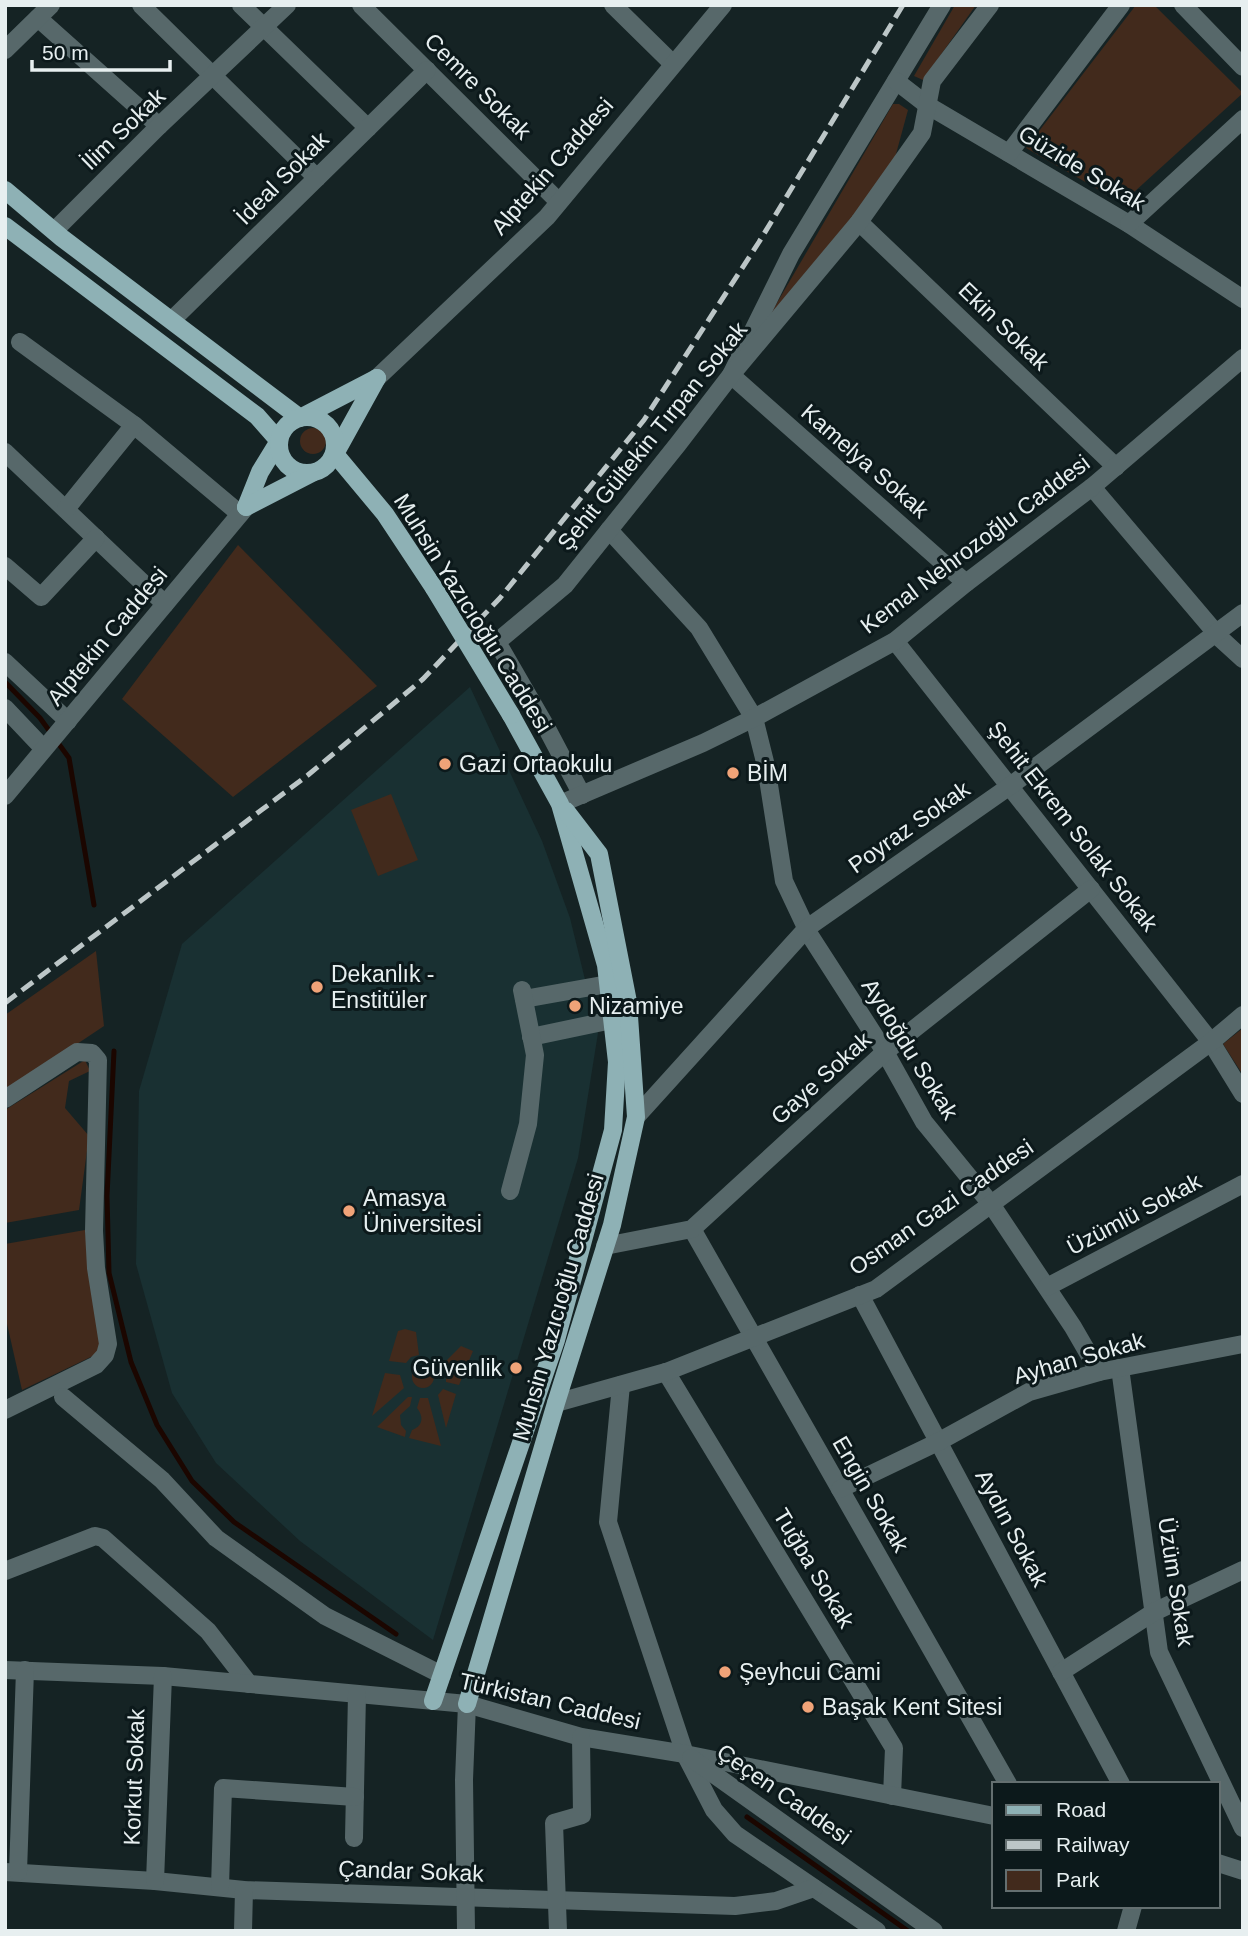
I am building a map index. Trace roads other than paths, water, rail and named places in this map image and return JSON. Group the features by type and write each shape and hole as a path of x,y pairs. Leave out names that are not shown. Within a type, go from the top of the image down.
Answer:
{"main road":[{"path":"5,190 300,418 319,420 327,425 335,441 335,454"},
{"path":"5,226 257,416 279,441 282,458 287,465 303,473 312,473"},
{"path":"243,510 260,472 286,427 377,379"},
{"path":"243,510 327,466 377,379"},
{"name":"Muhsin Yazıcıoğlu Caddesi","path":"335,454 385,514 434,588 512,715 560,804 599,854 628,1002 636,1117 612,1225 467,1704"},
{"name":"Muhsin Yazıcıoğlu Caddesi","path":"433,1701 556,1340 614,1130 617,1062 606,965 560,804"}],"street":[{"path":"141,5 317,178"},
{"path":"241,5 368,128"},
{"name":"İlim Sokak","path":"54,230 287,5"},
{"name":"Cemre Sokak","path":"362,5 559,202"},
{"path":"613,5 673,64"},
{"name":"Alptekin Caddesi","path":"377,379 547,217 723,5"},
{"path":"731,375 791,254 942,5"},
{"name":"Şehit Gültekin Tırpan Sokak","path":"582,795 497,642 565,585 731,375 859,222 922,133 932,81 990,5"},
{"path":"1009,153 1121,5"},
{"path":"1183,5 1243,67"},
{"path":"5,50 44,12 159,126"},
{"name":"İdeal Sokak","path":"172,320 427,70"},
{"name":"Güzide Sokak","path":"896,81 927,105 1129,224 1243,299"},
{"path":"1129,224 1243,119"},
{"name":"Ekin Sokak","path":"859,222 1116,467"},
{"path":"20,342 134,425 243,510"},
{"name":"Kemal Nehrozoğlu Caddesi","path":"560,804 704,743 895,641 1116,467 1243,358"},
{"name":"Kamelya Sokak","path":"731,375 966,583"},
{"path":"66,509 134,425"},
{"path":"5,452 165,604"},
{"path":"1091,487 1215,632 1243,659"},
{"name":"Alptekin Caddesi","path":"5,796 243,510"},
{"name":"Aydoğdu Sokak","path":"609,530 699,628 754,718 766,766 784,881 807,928 886,1052 924,1122 991,1204 1047,1287 1099,1372"},
{"path":"5,566 41,597 96,538"},
{"name":"Poyraz Sokak","path":"636,1117 807,928 1010,786 1243,613"},
{"name":"Şehit Ekrem Solak Sokak","path":"895,641 1211,1042 1243,1094"},
{"path":"5,662 68,721"},
{"path":"5,708 43,748"},
{"name":"Gaye Sokak","path":"692,1229 886,1052 1091,889"},
{"path":"510,1191 528,1124 535,1055 523,995 608,984"},
{"name":"Osman Gazi Caddesi","path":"556,1403 666,1372 876,1289 1211,1042 1243,1015"},
{"path":"531,1037 612,1020"},
{"path":"5,1099 77,1052 92,1053 99,1060 94,1231 96,1268 107,1344 105,1355 96,1365 5,1410"},
{"name":"Üzümlü Sokak","path":"1047,1287 1243,1184"},
{"path":"605,1246 692,1229"},
{"name":"Engin Sokak","path":"692,1229 1007,1782"},
{"name":"Aydın Sokak","path":"860,1295 1120,1782"},
{"name":"Ayhan Sokak","path":"840,1489 938,1442 1029,1392 1099,1372 1243,1344"},
{"name":"Üzüm Sokak","path":"1120,1368 1159,1652 1243,1828"},
{"name":"Tuğba Sokak","path":"666,1372 894,1748 892,1796"},
{"path":"621,1385 608,1522 685,1754"},
{"path":"63,1397 162,1480 216,1538 325,1616 442,1675"},
{"path":"5,1571 95,1536 103,1538 208,1631 249,1684"},
{"path":"1061,1672 1154,1612 1243,1570"},
{"name":"Türkistan Caddesi","path":"5,1670 163,1676 467,1704 581,1737 685,1754 992,1816"},
{"path":"12,1872 25,1670"},
{"name":"Korkut Sokak","path":"155,1881 163,1676"},
{"path":"354,1838 357,1694"},
{"path":"466,1931 464,1780 467,1704"},
{"path":"558,1931 554,1823 582,1815 581,1737"},
{"name":"Çeçen Caddesi","path":"685,1754 715,1810 736,1834 877,1931"},
{"name":"Çeçen Caddesi","path":"685,1754 934,1931"},
{"path":"220,1888 223,1788 355,1797"},
{"path":"1220,1864 1243,1871"},
{"name":"Çandar Sokak","path":"12,1872 244,1890 735,1906 776,1901 814,1888"},
{"path":"243,1931 244,1890"},
{"path":"1126,1931 1132,1908"}],"waterway":[{"path":"5,682 40,718 69,758 94,905"},
{"path":"114,1051 107,1196 109,1273 131,1362 157,1425 192,1481 234,1522 396,1634"},
{"path":"747,1817 908,1931"}],"railway":[{"path":"5,1003 308,775 423,679 500,598 644,420 759,242 903,5"}],"place":[{"name":"Gazi Ortaokulu","path":"445,764"},
{"name":"BİM","path":"733,773"},
{"name":"Dekanlık - Enstitüler","path":"317,987"},
{"name":"Nizamiye","path":"575,1006"},
{"name":"Amasya Üniversitesi","path":"349,1211"},
{"name":"Güvenlik","path":"516,1368"},
{"name":"Şeyhcui Cami","path":"725,1672"},
{"name":"Başak Kent Sitesi","path":"808,1707"}]}
